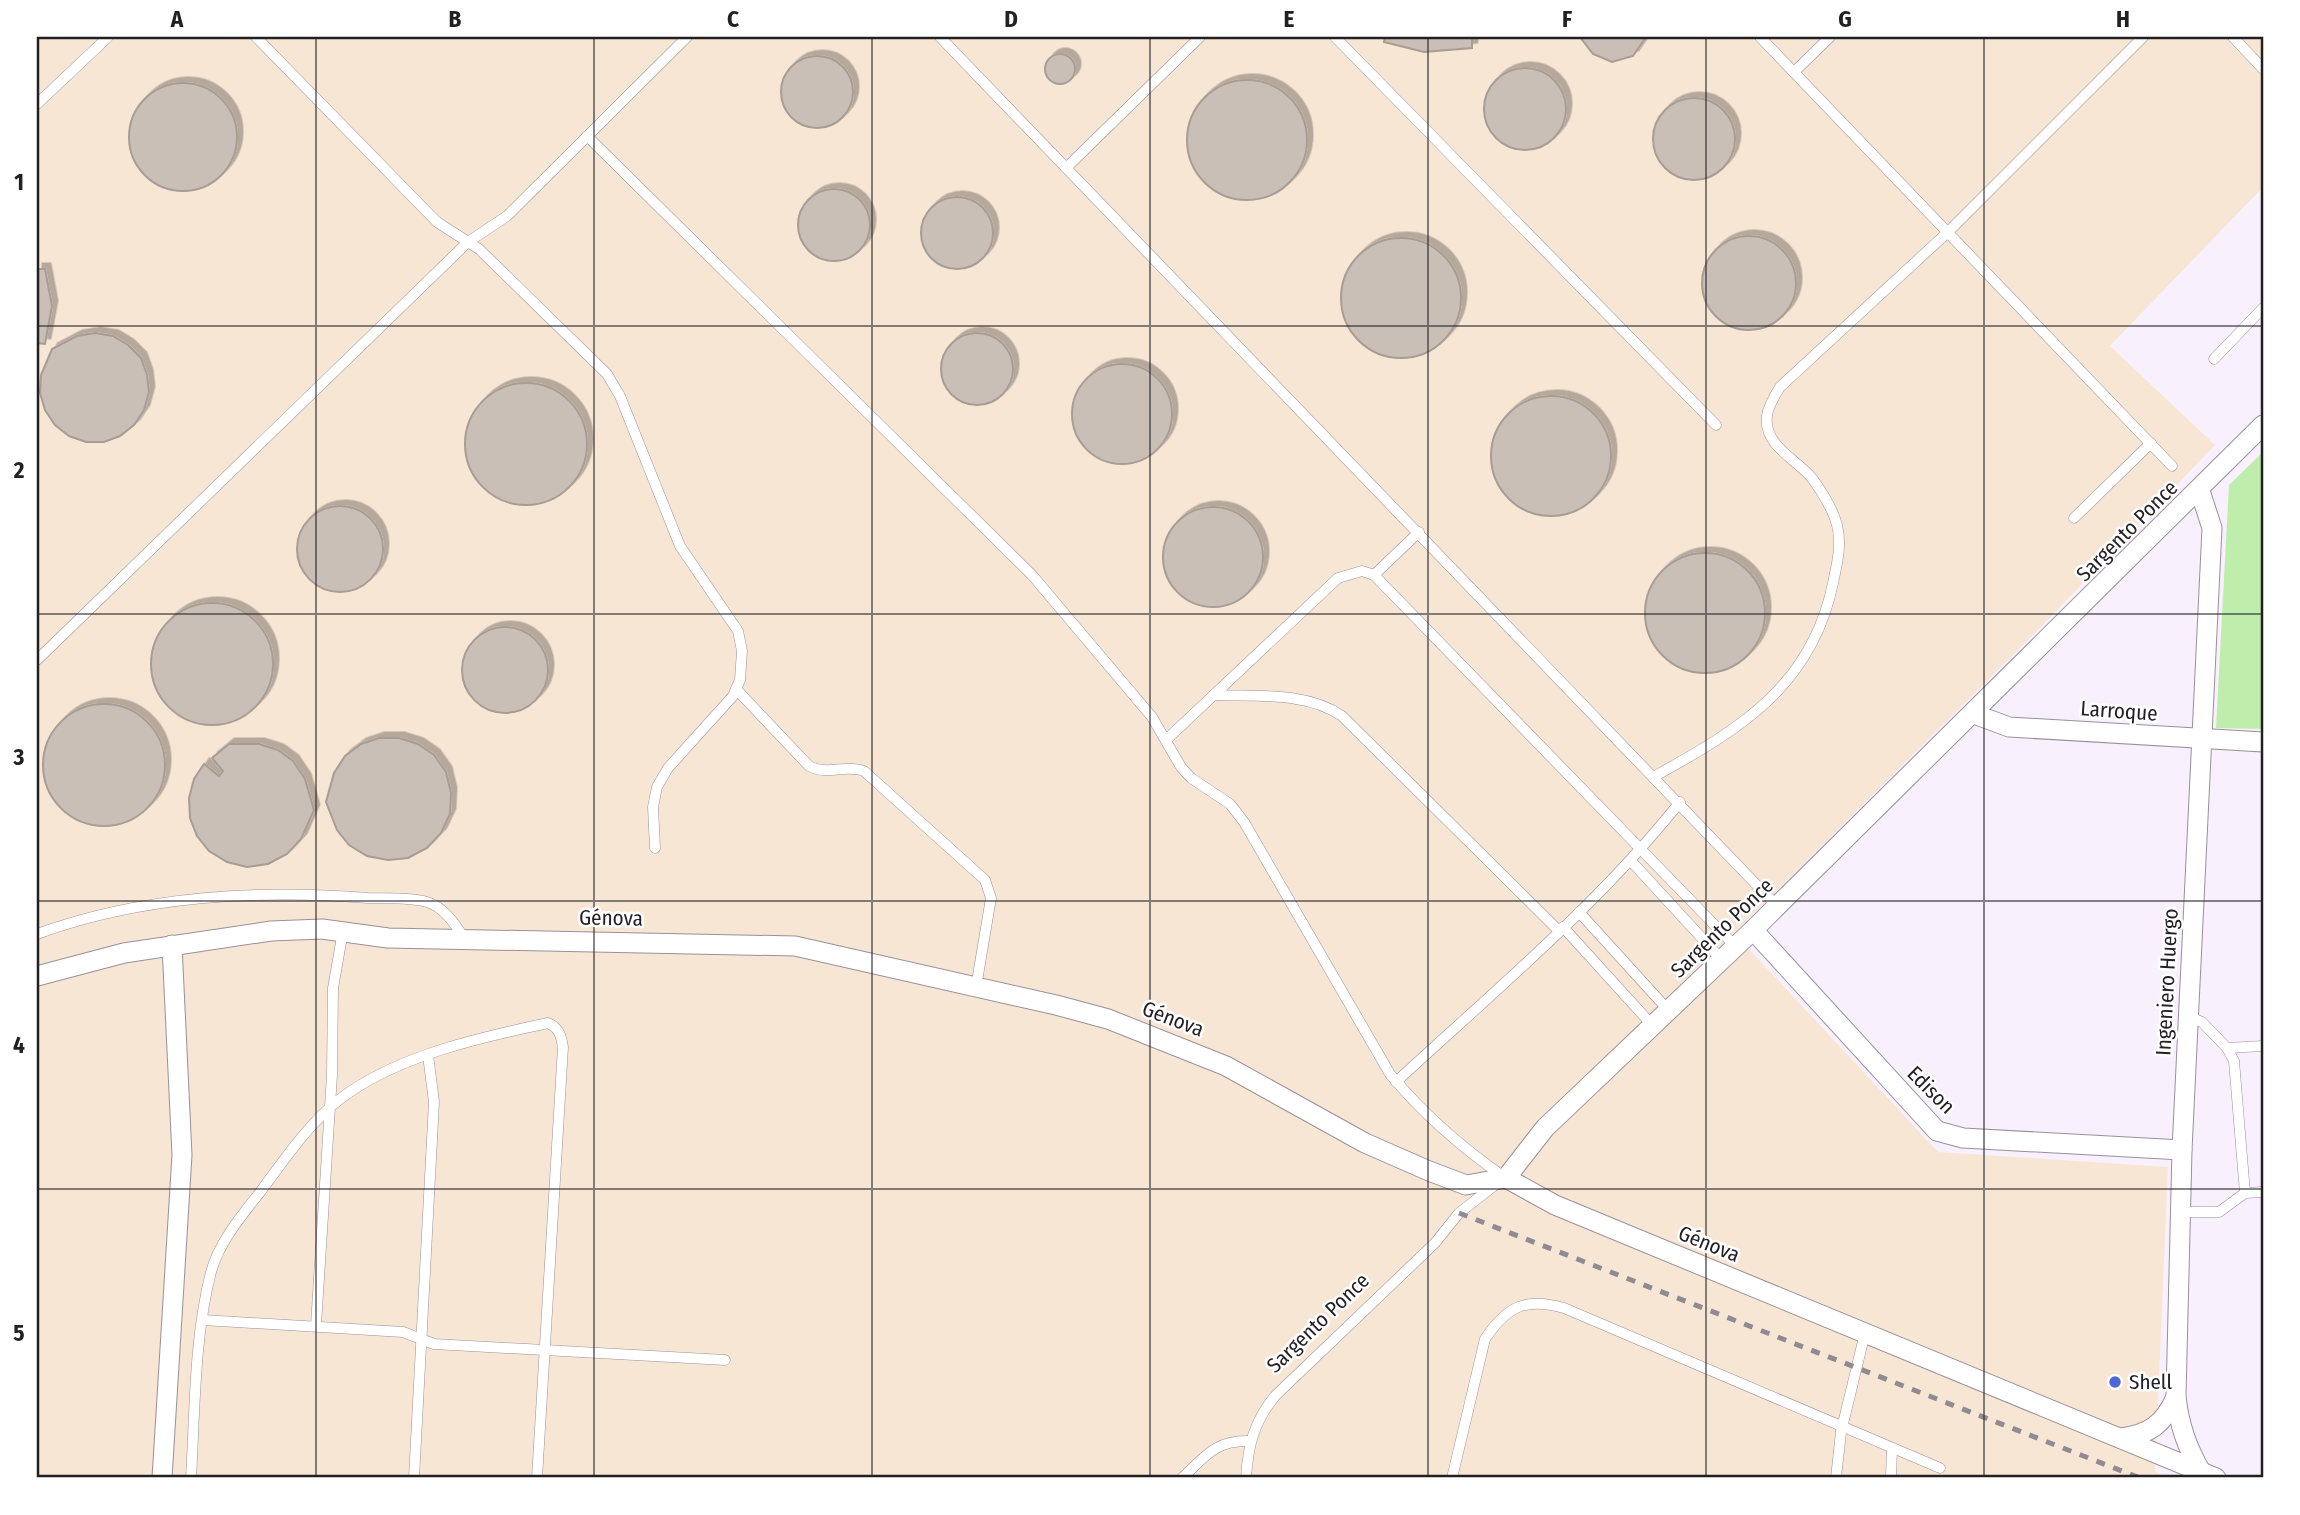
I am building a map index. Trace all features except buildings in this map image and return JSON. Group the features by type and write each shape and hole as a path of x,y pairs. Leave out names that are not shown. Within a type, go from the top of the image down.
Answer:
{"street":[{"name":"Sargento Ponce","path":"1506,1178 1545,1128 1974,714 2200,491 2263,425"},
{"name":"Ingeniero Huergo","path":"2200,491 2212,528 2182,1150 2176,1396 2179,1421 2188,1448 2211,1476"},
{"name":"Larroque","path":"1974,714 2009,727 2263,742"},
{"name":"Edison","path":"1753,930 1937,1131 1964,1138 2182,1150"},
{"name":"Génova","path":"37,976 124,953 172,945 271,931 344,931 388,938 778,944 1056,1005 1161,1038 1226,1066 1365,1143 1466,1185 1506,1178 1555,1205 2211,1476"},
{"path":"162,1478 182,1155 172,945"},
{"path":"2119,1438 2140,1436 2151,1431 2168,1416 2176,1396"}],"lane":[{"path":"37,104 108,37"},
{"path":"256,37 437,222 480,249 613,384 680,546 738,631 742,651 740,680 736,689 668,768 657,788 653,807 655,848"},
{"path":"37,660 468,242 507,216 687,37"},
{"path":"940,37 1655,776 1777,906"},
{"path":"1066,168 1200,37"},
{"path":"1335,37 1716,425"},
{"path":"1760,37 2172,466"},
{"path":"1795,71 1830,37"},
{"path":"1655,776 1757,713 1772,699 1805,656 1824,619 1839,559 1840,542 1837,524 1826,499 1811,477 1772,441 1766,415 1787,378 1948,232 2143,37"},
{"path":"2233,37 2263,69"},
{"path":"587,136 1032,575 1152,718 1191,778 1230,804 1244,822 1361,1027 1396,1082 1416,1106 1460,1147 1506,1178"},
{"path":"2214,359 2263,308"},
{"path":"2074,518 2151,443"},
{"path":"1374,575 1419,532"},
{"path":"1166,740 1338,578 1362,571 1374,575 1642,849 1729,953"},
{"path":"736,689 809,766 818,771 846,767 864,771 985,880 990,898 976,987"},
{"path":"1214,695 1303,699 1336,711 1561,929 1653,1026"},
{"path":"1396,1082 1631,861 1680,802"},
{"path":"1631,861 1729,953"},
{"path":"37,934 64,925 169,902 331,895 426,902 443,910 464,939"},
{"path":"1579,912 1669,1011"},
{"path":"316,1325 330,1110 333,988 344,931"},
{"path":"2188,1016 2202,1022 2227,1048 2234,1061 2246,1178 2245,1193"},
{"path":"191,1478 203,1320 211,1271 222,1247 290,1152 339,1099 367,1082 455,1043 548,1023 556,1027 561,1036 537,1478"},
{"path":"2227,1048 2263,1046"},
{"path":"414,1478 434,1102 428,1055"},
{"name":"Sargento Ponce","path":"1246,1478 1249,1441 1258,1419 1275,1396 1435,1243 1459,1213 1506,1178"},
{"path":"2180,1212 2219,1212 2245,1193 2263,1192"},
{"path":"1452,1478 1485,1339 1498,1320 1530,1301 1564,1308 1940,1468"},
{"path":"203,1320 403,1332 434,1344 725,1360"},
{"path":"1836,1478 1842,1426 1865,1333"},
{"path":"1182,1478 1219,1444 1230,1440 1249,1441"},
{"path":"1891,1478 1892,1448"}],"shaded area":[{"path":"37,37 2263,37 2263,187 2110,346 2215,445 2039,629 1734,933 1938,1152 2168,1167 2155,1472 2169,1478 37,1478"}],"green space":[{"path":"2263,452 2263,729 2216,728 2229,485"}],"railway":[{"path":"1459,1213 2140,1478"}],"place":[{"name":"Shell","path":"2115,1382"}]}
